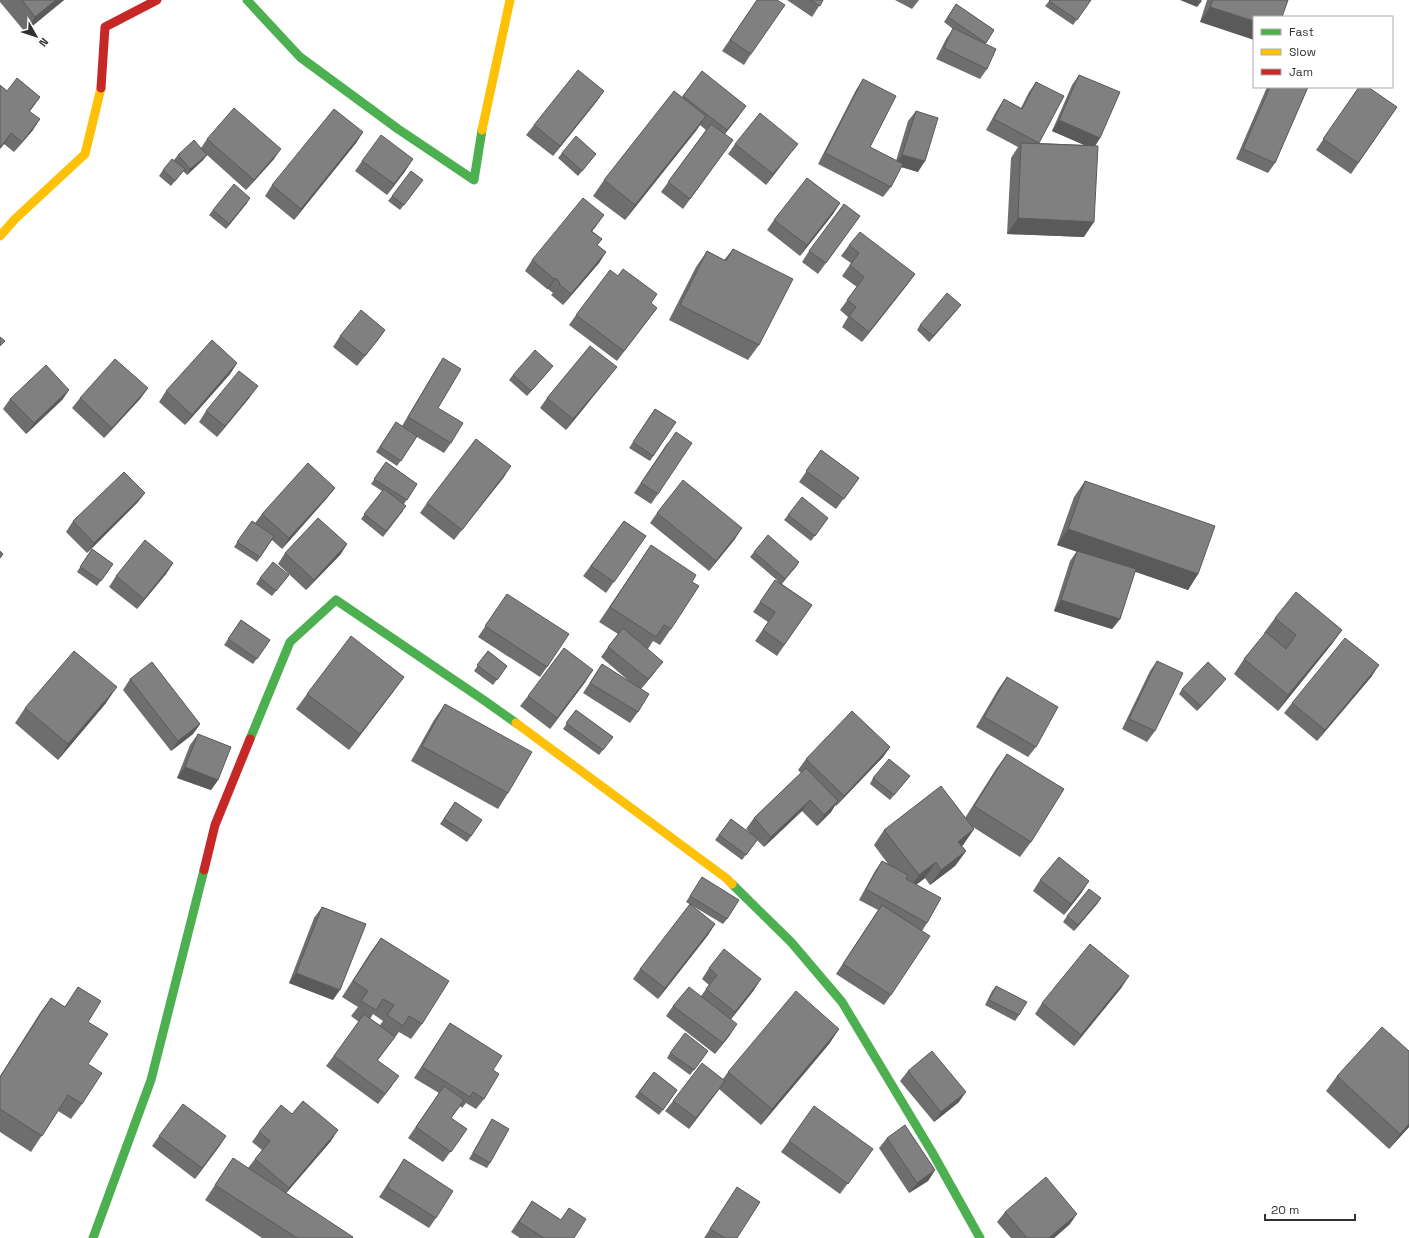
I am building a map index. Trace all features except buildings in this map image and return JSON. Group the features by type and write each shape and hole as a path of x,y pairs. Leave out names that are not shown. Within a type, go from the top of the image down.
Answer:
{"street":[{"path":"0,236 15,218 85,154 101,91 105,27 157,0"},
{"path":"247,0 300,57 398,129 474,180 483,126 510,0"},
{"path":"93,1238 151,1080 215,825 290,642 336,600 485,701 726,878 791,942 842,1002 932,1152 980,1238"}],"traffic: fast":[{"path":"247,0 300,57 398,129 474,180 482,130"},
{"path":"250,739 290,642 336,600 516,723"},
{"path":"93,1238 151,1080 204,870"},
{"path":"732,884 791,942 842,1002 932,1152 980,1238"}],"traffic: slow":[{"path":"482,130 510,0"},
{"path":"0,236 15,219 85,154 101,88"},
{"path":"516,723 726,878 732,884"}],"traffic: jam":[{"path":"101,88 105,27 157,0"},
{"path":"204,870 215,825 250,739"}]}
